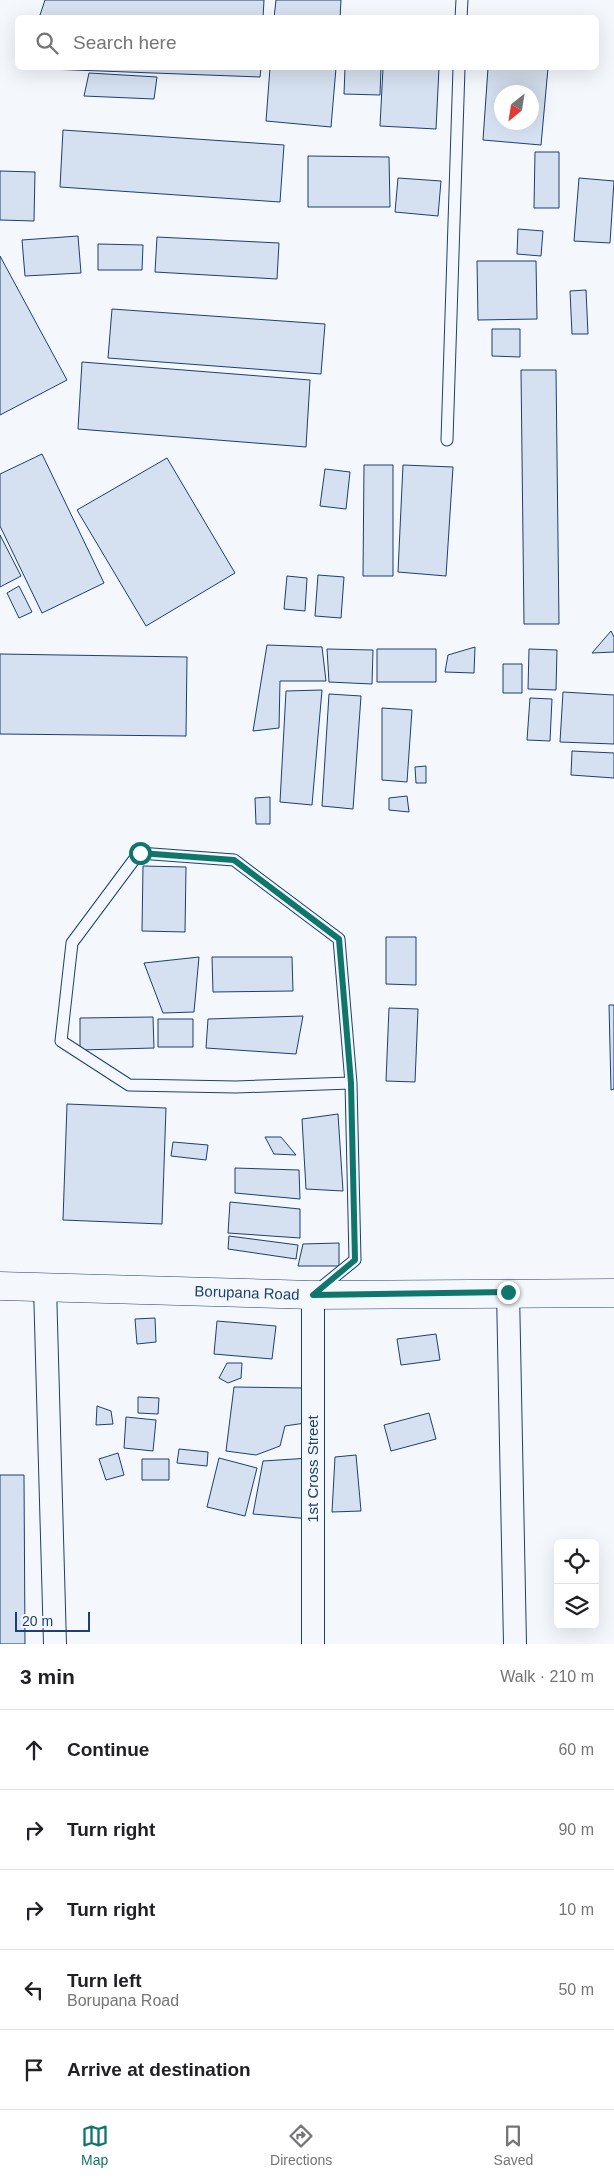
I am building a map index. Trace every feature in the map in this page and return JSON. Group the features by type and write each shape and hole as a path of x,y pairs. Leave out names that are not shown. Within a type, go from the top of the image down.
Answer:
{"main road":[{"name":"Borupana Road","path":"0,1286 313,1295 508,1292 614,1293"}],"street":[{"path":"45,1287 55,1644"},
{"path":"508,1292 515,1644"},
{"name":"1st Cross Street","path":"313,1295 313,1644"}],"lane":[{"path":"461,15 462,0"},
{"path":"447,440 460,70"},
{"path":"313,1295 355,1260 351,1083 339,939 234,860 140,853 72,943 61,1041 129,1085 236,1087 351,1083"}],"building":[{"path":"45,0 264,0 263,15 40,15"},
{"path":"276,0 341,0 340,15 274,15"},
{"path":"74,70 261,70 260,77"},
{"path":"270,70 336,70 331,127 266,121"},
{"path":"345,70 381,70 380,95 344,94"},
{"path":"383,70 439,70 436,129 380,126"},
{"path":"488,70 548,70 541,145 483,140"},
{"path":"89,73 157,77 154,99 84,96"},
{"path":"63,130 284,145 280,202 60,187"},
{"path":"535,152 559,152 559,208 534,208"},
{"path":"308,156 389,157 390,207 308,207"},
{"path":"0,171 35,172 34,221 0,220"},
{"path":"398,178 441,181 438,216 395,212"},
{"path":"579,178 614,181 610,243 574,241"},
{"path":"518,229 543,231 541,256 517,254"},
{"path":"78,236 81,273 25,276 22,240"},
{"path":"157,237 279,243 277,279 155,272"},
{"path":"98,244 143,245 142,270 98,270"},
{"path":"0,256 67,380 0,415"},
{"path":"477,261 536,261 537,319 478,320"},
{"path":"586,290 588,334 572,334 570,291"},
{"path":"112,309 325,324 321,374 108,358"},
{"path":"492,329 520,329 520,357 492,356"},
{"path":"82,362 310,380 306,447 78,429"},
{"path":"521,370 556,370 559,624 524,624"},
{"path":"42,454 104,583 42,613 0,526 0,474"},
{"path":"167,458 235,573 146,626 77,510"},
{"path":"364,465 393,465 393,576 363,576"},
{"path":"403,465 453,467 446,576 398,572"},
{"path":"325,469 350,472 346,509 320,506"},
{"path":"0,535 21,576 0,587"},
{"path":"318,575 344,577 341,618 315,616"},
{"path":"287,576 307,578 305,611 284,609"},
{"path":"19,586 32,612 19,618 7,593"},
{"path":"611,631 614,637 614,652 592,653"},
{"path":"267,645 322,647 326,681 280,681 279,728 253,731"},
{"path":"475,647 474,673 445,672 448,655"},
{"path":"327,649 373,650 372,684 329,682"},
{"path":"377,649 436,649 436,682 377,682"},
{"path":"529,649 557,650 556,690 528,689"},
{"path":"0,654 187,657 186,736 0,734"},
{"path":"503,664 522,664 522,693 503,693"},
{"path":"322,690 312,805 280,802 286,691"},
{"path":"563,692 614,695 614,744 560,742"},
{"path":"329,694 361,696 353,809 322,806"},
{"path":"530,698 552,699 550,741 527,740"},
{"path":"382,708 412,710 407,782 382,780"},
{"path":"572,751 614,753 614,778 571,775"},
{"path":"426,766 426,783 416,783 415,767"},
{"path":"407,796 409,812 389,810 389,798"},
{"path":"270,797 270,824 256,824 255,798"},
{"path":"143,866 186,867 185,932 142,931"},
{"path":"386,937 416,937 416,985 386,984"},
{"path":"199,957 194,1012 163,1013 144,963"},
{"path":"212,957 292,957 293,991 213,992"},
{"path":"609,1005 614,1005 614,1089 611,1090"},
{"path":"389,1008 418,1009 415,1082 386,1081"},
{"path":"303,1016 296,1054 206,1048 208,1019"},
{"path":"153,1017 154,1048 80,1050 80,1018"},
{"path":"158,1019 193,1019 193,1047 158,1047"},
{"path":"67,1104 166,1108 162,1224 63,1220"},
{"path":"338,1114 343,1191 306,1189 302,1119"},
{"path":"265,1137 281,1137 296,1155 274,1154"},
{"path":"173,1142 208,1145 206,1160 171,1156"},
{"path":"235,1168 299,1170 300,1199 235,1193"},
{"path":"230,1202 300,1209 300,1238 228,1233"},
{"path":"229,1236 298,1245 296,1259 228,1249"},
{"path":"339,1243 339,1266 298,1266 303,1244"},
{"path":"155,1318 156,1342 137,1344 135,1319"},
{"path":"217,1321 276,1326 272,1359 214,1354"},
{"path":"436,1334 440,1360 401,1365 397,1339"},
{"path":"227,1363 242,1363 241,1378 228,1383 219,1378"},
{"path":"234,1387 304,1388 312,1422 285,1426 280,1446 256,1455 226,1451"},
{"path":"138,1397 159,1398 158,1414 138,1413"},
{"path":"97,1406 111,1411 113,1424 96,1425"},
{"path":"429,1413 436,1439 391,1451 384,1425"},
{"path":"126,1417 156,1420 153,1451 124,1448"},
{"path":"179,1449 208,1452 207,1466 177,1463"},
{"path":"118,1453 124,1475 106,1480 99,1459"},
{"path":"356,1455 361,1511 332,1512 335,1457"},
{"path":"219,1458 257,1468 245,1516 207,1507"},
{"path":"310,1458 311,1519 253,1514 263,1461"},
{"path":"142,1459 169,1459 169,1480 142,1480"},
{"path":"0,1475 24,1475 25,1644 0,1644"}],"route":[{"path":"140,853 234,860 339,939 351,1083 355,1260 313,1295 508,1292"}]}
